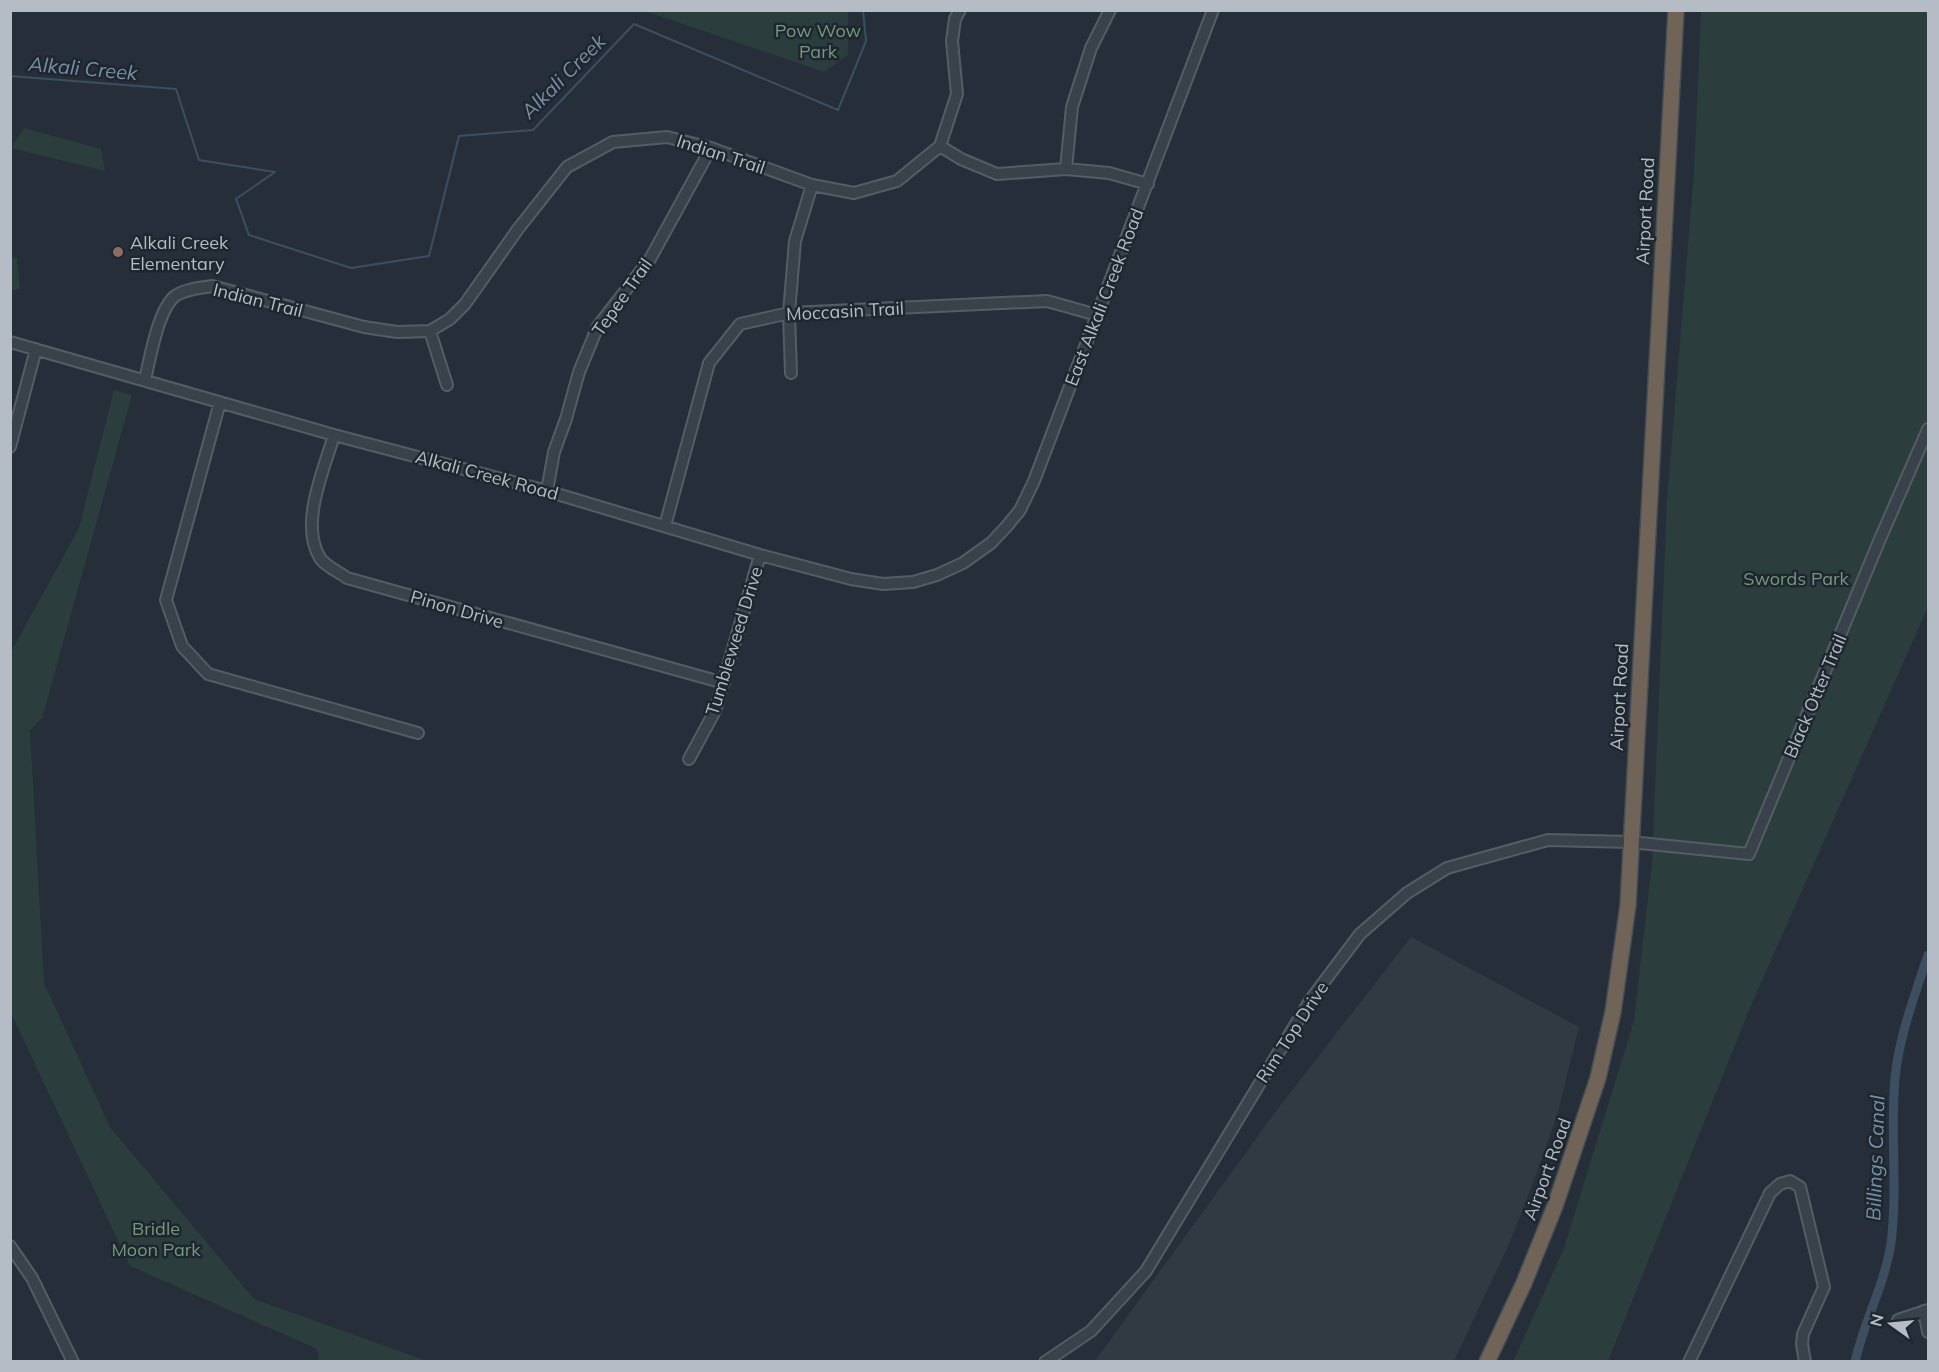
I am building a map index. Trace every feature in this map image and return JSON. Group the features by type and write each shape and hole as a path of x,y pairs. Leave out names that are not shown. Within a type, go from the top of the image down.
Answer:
{"highway":[{"name":"Airport Road","path":"1487,1362 1524,1283 1555,1206 1598,1078 1613,1012 1628,905 1676,10"}],"street":[{"path":"960,10 955,19 952,41 957,94 940,146 961,159 997,174 1066,169 1109,173 1148,184"},
{"path":"1066,169 1072,107 1091,48 1110,10"},
{"name":"East Alkali Creek Road","path":"963,563 991,543 1020,510 1034,481 1213,10"},
{"name":"Indian Trail","path":"145,380 161,316 175,297 194,288 212,286 364,327 396,332 430,331 450,320 465,304 518,229 567,167 613,142 667,137 711,148 812,185 854,193 897,181 940,146"},
{"name":"Tepee Trail","path":"547,490 554,452 579,372 598,326 650,259 711,148"},
{"path":"791,373 789,313 795,241 812,185"},
{"name":"Moccasin Trail","path":"665,526 709,363 740,324 789,313 1047,301 1096,315"},
{"path":"430,331 447,385"},
{"name":"Alkali Creek Road","path":"10,342 334,435 547,490 760,555 851,579 883,584 913,582 937,575 963,563"},
{"path":"11,445 36,349"},
{"path":"220,402 166,600 182,646 208,674 418,733"},
{"name":"Black Otter Trail","path":"1630,842 1749,854 1880,539 1929,429"},
{"name":"Pinon Drive","path":"334,435 312,512 313,542 321,561 347,578 724,683"},
{"name":"Tumbleweed Drive","path":"689,759 715,711 760,555"},
{"name":"Rim Top Drive","path":"1046,1362 1090,1331 1146,1271 1311,999 1360,934 1407,893 1447,868 1548,840 1630,842"},
{"path":"1689,1362 1770,1193 1780,1184 1790,1181 1800,1187 1824,1287 1803,1334 1805,1362"},
{"path":"10,1246 32,1278 73,1362"},
{"path":"1898,1320 1926,1310 1929,1332"}],"shaded area":[{"path":"1411,937 1579,1027 1558,1112 1536,1175 1509,1244 1454,1361 1095,1361 1273,1115"}],"green space":[{"name":"Pow Wow Park","path":"645,11 848,11 848,55 824,72"},
{"name":"Swords Park","path":"1701,11 1928,11 1928,607 1752,1003 1608,1361 1513,1362 1564,1248 1634,1021 1652,862 1667,501 1694,172"},
{"path":"24,128 101,149 105,171 11,148"},
{"path":"17,258 20,289 11,290 11,259"},
{"name":"Bridle Moon Park","path":"114,390 132,395 42,718 30,730 44,983 110,1127 254,1299 427,1361 319,1361 317,1349 130,1266 10,1011 11,652 79,528"}],"waterway":[{"name":"Alkali Creek","path":"10,76 176,89 199,160 275,172 236,199 249,235 351,268 429,256 459,136 533,130 634,24 838,110 866,41 863,10"},
{"name":"Billings Canal","path":"1855,1362 1884,1273 1891,1243 1894,1202 1893,1119 1897,1062 1904,1031 1928,955"}],"place":[{"name":"Alkali Creek Elementary","path":"118,252"}]}
